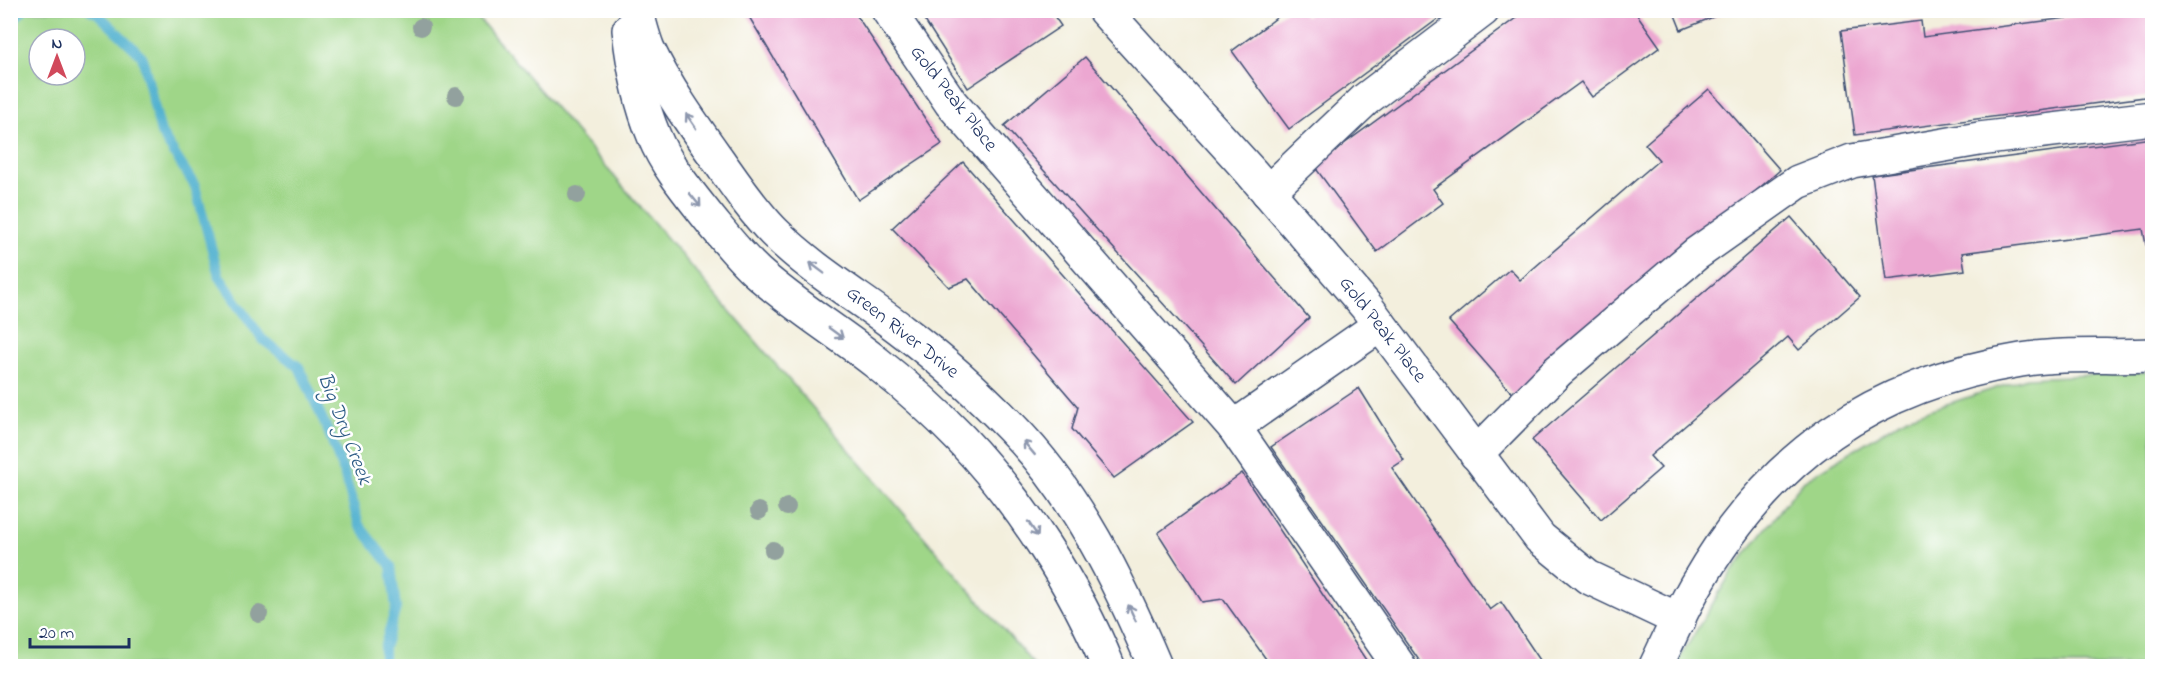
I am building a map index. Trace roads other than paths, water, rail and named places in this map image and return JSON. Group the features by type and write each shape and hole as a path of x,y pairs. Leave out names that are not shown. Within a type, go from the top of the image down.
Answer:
{"street":[{"name":"Green River Drive","path":"629,10 632,55 640,97 654,137 683,186 757,272 877,363 960,439 1000,483 1035,532 1076,599 1108,666"},
{"name":"Green River Drive","path":"636,10 647,47 666,82 735,184 773,231 810,263 943,362 1013,429 1045,467 1079,515 1106,559 1155,666"},
{"name":"Gold Peak Place","path":"888,10 951,103 1233,427 1399,666"},
{"name":"Gold Peak Place","path":"1104,10 1268,192 1380,325 1540,538 1588,577 1679,620"},
{"path":"1268,192 1366,99 1483,10"},
{"path":"1476,454 1575,356 1696,254 1797,182 1852,161 1979,139 2152,118"},
{"path":"1233,427 1380,325"},
{"path":"1656,666 1696,586 1737,523 1792,463 1857,414 1933,381 2022,359 2075,355 2152,355"}],"waterway":[{"name":"Big Dry Creek","path":"10,23 23,10"},
{"name":"Big Dry Creek","path":"90,10 97,13 142,56 161,133 195,186 219,276 262,339 299,367 344,473 359,525 391,566 396,608 384,648 384,666"}]}
